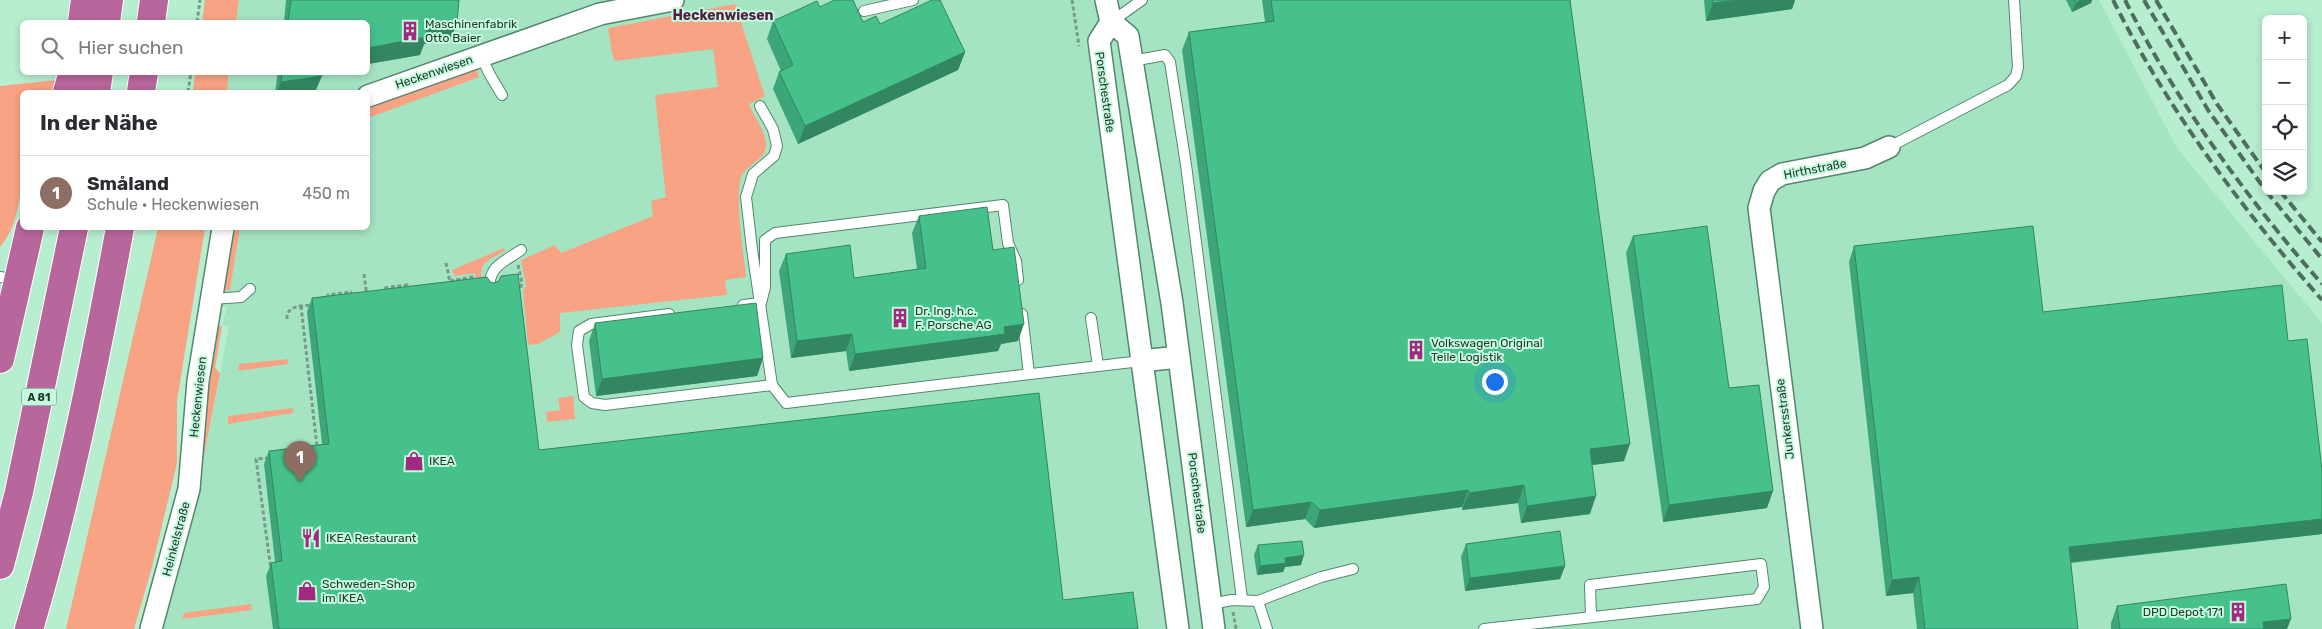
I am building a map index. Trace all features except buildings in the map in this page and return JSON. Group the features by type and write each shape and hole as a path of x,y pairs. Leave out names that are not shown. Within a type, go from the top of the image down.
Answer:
{"highway":[{"path":"82,20 85,0"},
{"path":"106,20 109,0"},
{"path":"151,20 154,0"},
{"path":"68,90 71,75"},
{"path":"96,90 99,75"},
{"path":"141,90 144,75"},
{"path":"0,359 8,279 29,230"},
{"name":"A 81","path":"0,565 19,492 74,230"},
{"path":"29,629 60,510 98,346 120,230"}],"street":[{"name":"Heckenwiesen","path":"370,95 600,14 674,0"},
{"path":"1106,0 1111,22"},
{"name":"Porschestraße","path":"1178,629 1098,41 1111,22 1128,36 1172,304 1214,629"},
{"name":"Hirthstraße","path":"1759,208 1764,191 1770,181 1782,174 1865,158 1889,148"},
{"name":"Junkersstraße","path":"1759,208 1812,629"},
{"name":"Heckenwiesen","path":"194,448 198,381 223,230"},
{"path":"1141,361 1179,357"},
{"name":"Heinkelstraße","path":"151,629 193,491 194,448"}],"lane":[{"path":"864,11 913,0"},
{"path":"1111,22 1142,0"},
{"path":"1889,148 2008,84 2016,76 2018,67 2014,0"},
{"path":"1132,61 1165,55 1170,62 1186,165 1242,599"},
{"path":"481,56 502,95"},
{"path":"760,106 773,129 777,146 774,156 753,174 746,197 772,384 786,403 1141,361"},
{"path":"761,302 765,287 764,240 775,233 1003,205 1008,243 1016,261 1029,374"},
{"path":"489,290 489,277 494,268 518,252"},
{"path":"212,299 241,297 250,289"},
{"path":"732,306 761,302"},
{"path":"676,313 590,324 579,330 577,345 584,397 592,403 605,405 772,384"},
{"path":"1091,318 1098,366"},
{"path":"1484,629 1591,618 1757,599 1764,587 1761,564 1590,584 1591,618"},
{"path":"1211,604 1242,599 1258,601 1321,577 1353,569"},
{"path":"1258,601 1267,629"}],"path":[{"path":"198,20 200,0"},
{"path":"188,90 191,75"},
{"path":"518,252 522,275 522,283 519,289 520,299"},
{"path":"446,263 450,288"},
{"path":"364,274 367,298"},
{"path":"450,281 472,277 473,286"},
{"path":"386,302 384,288 407,285 408,293 417,292"},
{"path":"324,303 331,302 328,295 351,292 352,300"},
{"path":"383,296 392,295"},
{"path":"342,301 375,297"},
{"path":"288,320 290,309 316,304"},
{"path":"301,306 318,452"},
{"path":"271,573 256,460 274,457"}],"shaded area":[{"path":"205,0 239,0 236,20 202,20"},
{"path":"239,0 2099,0 2177,148 2322,323 2322,629 161,629 197,493 229,326 222,326 227,306 217,307 219,291 230,290 240,230 370,230 370,90 227,90 230,75 370,75 370,20 236,20"},
{"path":"735,4 765,96 749,104 764,133 766,149 763,155 745,171 740,182 739,217 746,277 725,280 727,295 560,313 560,332 538,344 528,345 523,291 526,286 521,260 555,245 561,253 653,216 651,201 666,197 655,95 718,87 713,49 615,61 608,28"},
{"path":"476,67 479,77 370,117 370,107"},
{"path":"195,75 229,75 227,90 193,90"},
{"path":"57,80 54,90 20,90 20,195 10,233 0,247 0,86"},
{"path":"158,230 205,230 177,401 177,463 152,567 134,629 66,629"},
{"path":"230,230 240,230 230,290 219,291"},
{"path":"504,248 505,251 483,265 481,275 482,291 477,292 475,273 455,276 452,270"},
{"path":"222,326 215,368 220,373 199,482 213,327"},
{"path":"288,359 288,364 238,371 239,364"},
{"path":"573,396 575,419 547,422 546,412 560,410 558,398"},
{"path":"293,408 293,413 228,424 228,416"},
{"path":"251,604 252,610 182,619 184,613"}],"railway":[{"path":"2113,0 2157,80 2208,157 2263,230 2322,300"},
{"path":"2125,0 2167,76 2214,148 2266,217 2322,284"},
{"path":"2144,0 2208,110 2262,185"},
{"path":"2156,0 2217,104 2262,167"},
{"path":"2269,195 2322,259"},
{"path":"2283,195 2322,242"}],"place":[{"name":"Maschinenfabrik Otto Baier","path":"410,31"},
{"name":"Dr. Ing. h.c. F. Porsche AG","path":"900,318"},
{"name":"Volkswagen Original Teile Logistik","path":"1416,350"},
{"name":"IKEA","path":"414,461"},
{"name":"Småland","path":"300,482"},
{"name":"IKEA Restaurant","path":"311,538"},
{"name":"Schweden-Shop im IKEA","path":"307,591"},
{"name":"DPD Depot 171","path":"2238,612"}],"district":[{"name":"Heckenwiesen","path":"723,15"}]}
